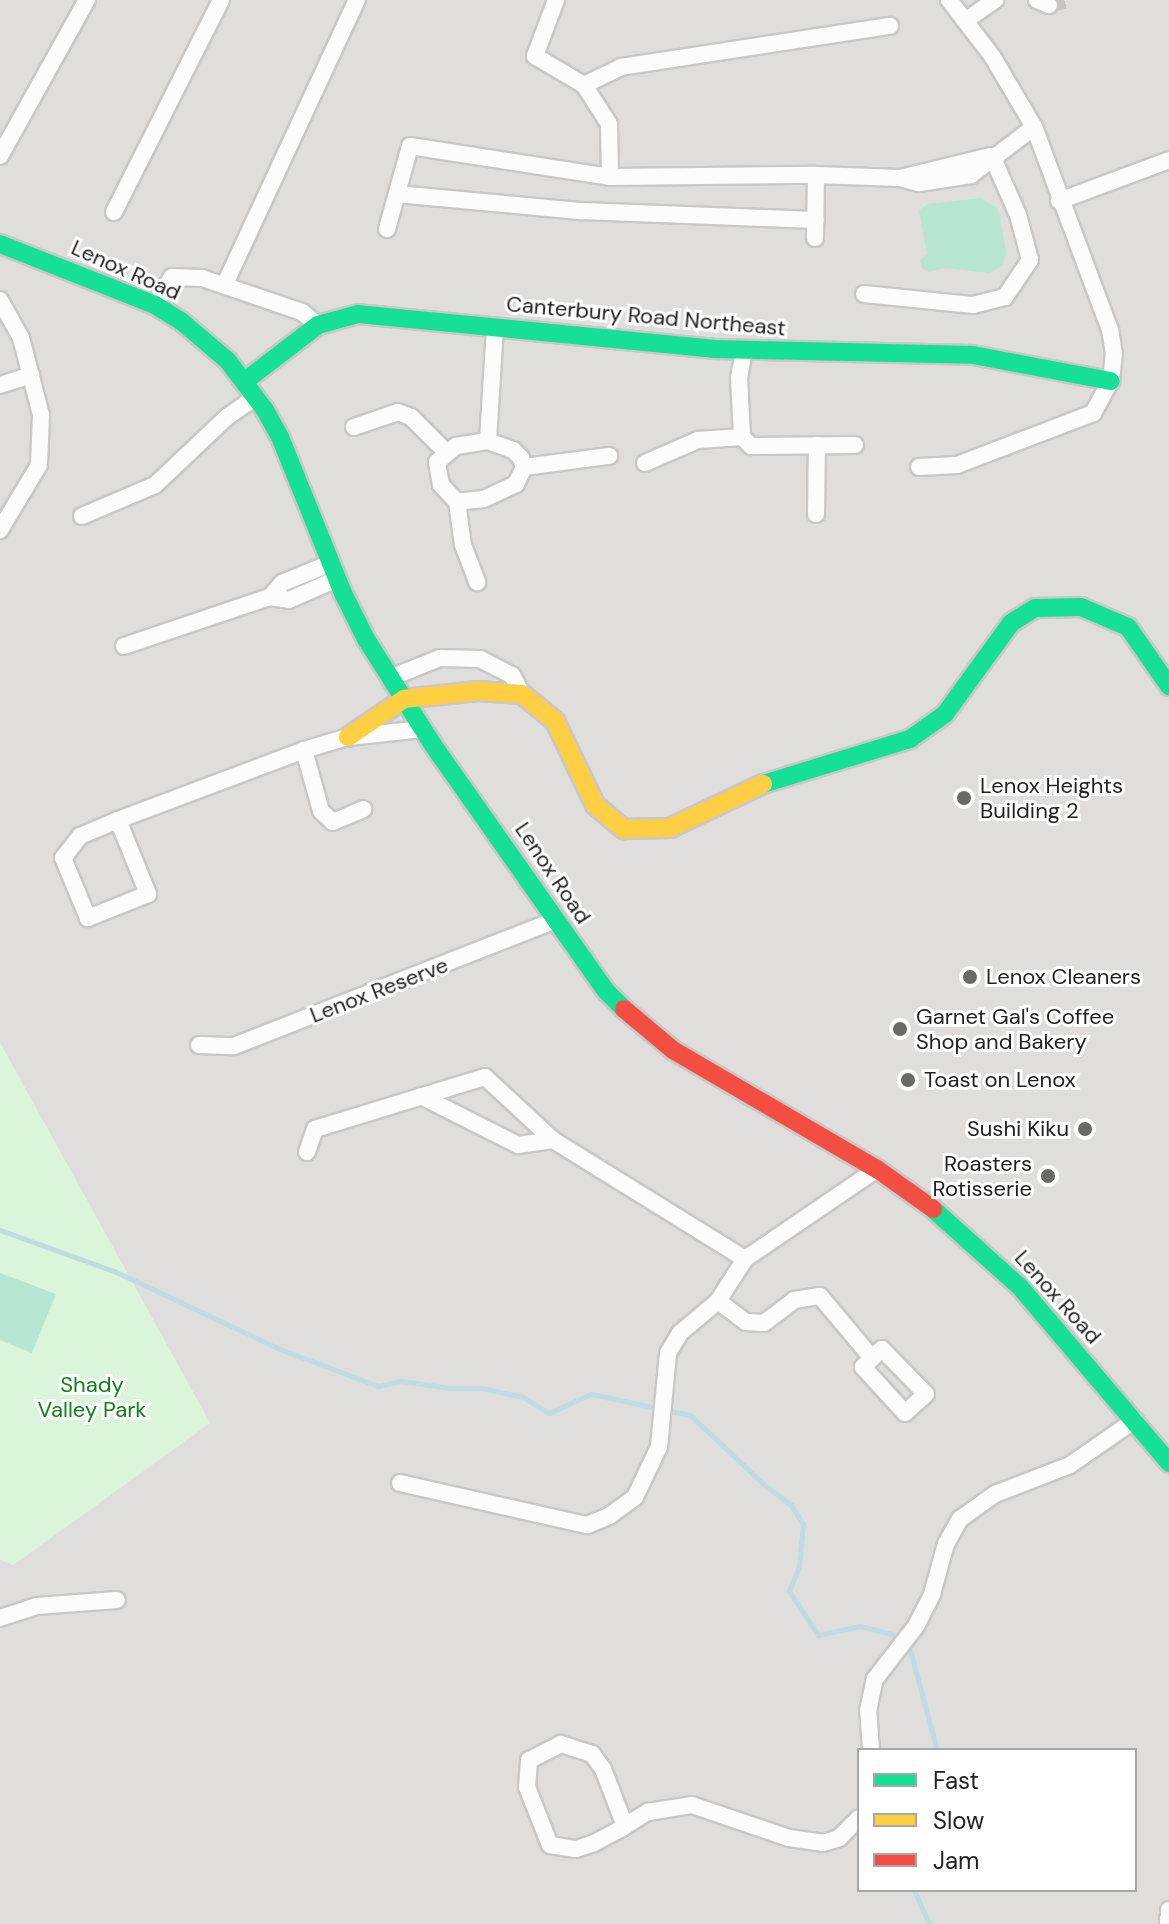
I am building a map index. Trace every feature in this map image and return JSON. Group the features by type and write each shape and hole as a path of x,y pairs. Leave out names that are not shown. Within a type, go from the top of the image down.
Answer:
{"street":[{"path":"0,156 87,0"},
{"path":"114,212 221,0"},
{"path":"225,284 357,0"},
{"path":"556,0 535,56 584,85 609,124 610,177"},
{"path":"919,467 957,465 1093,413 1111,381 1114,354 1110,330 1059,201 1034,127 992,56 949,0"},
{"path":"965,21 995,0"},
{"path":"584,85 621,67 890,26"},
{"path":"387,229 410,146 610,177 816,175 900,178 919,183 939,175 971,175 1034,127"},
{"path":"864,294 973,305 1005,297 1030,260 1018,215 992,156"},
{"path":"1059,201 1169,160"},
{"path":"815,238 816,175"},
{"path":"397,194 582,211 816,220"},
{"name":"Lenox Road","path":"0,244 155,305 205,340 245,381 280,437 334,571 366,639 423,729 599,981 638,1023 673,1050 877,1169 950,1221 987,1254 1135,1420 1169,1463"},
{"path":"155,305 172,277 202,278 302,312 318,325"},
{"path":"0,300 6,323 18,330 41,415 39,465 0,530"},
{"name":"Canterbury Road Northeast","path":"245,381 318,325 337,317 358,314 744,350 973,355 1111,381"},
{"path":"488,441 495,328"},
{"path":"744,350 739,377 742,437 751,446 855,445"},
{"path":"0,385 31,375"},
{"path":"82,516 155,485 227,417 256,397"},
{"path":"354,427 398,412 411,417 447,453"},
{"path":"645,463 698,440 742,437"},
{"path":"477,582 463,545 457,502 441,485 437,462 456,446 488,441 513,450 524,467"},
{"path":"816,514 817,445"},
{"path":"524,467 609,456"},
{"path":"457,502 484,499 516,484 524,467"},
{"path":"0,494 18,496"},
{"path":"124,646 270,597 282,583 334,571"},
{"path":"390,678 440,658 480,659 512,675 522,694 555,721 595,805 624,829 670,828 754,787 822,763 910,739 945,714 1011,623 1035,608 1081,607 1128,627 1169,686"},
{"path":"478,691 480,659"},
{"path":"348,737 404,699 478,691 522,694"},
{"path":"118,820 148,894 88,918 63,858 80,836 118,820 304,750 348,737 423,729"},
{"path":"304,750 321,811 333,822 363,809"},
{"name":"Lenox Reserve","path":"199,1045 234,1046 556,920"},
{"path":"307,1152 315,1129 485,1077 553,1140 745,1259"},
{"path":"421,1096 518,1145 553,1140"},
{"path":"400,1483 587,1525 609,1516 635,1497 659,1447 668,1353 680,1333 718,1301 745,1259 877,1169"},
{"path":"718,1301 746,1322 764,1323 794,1300 820,1296 872,1358"},
{"path":"871,1748 868,1711 875,1679 913,1630 932,1594 946,1544 960,1519 995,1494 1070,1465 1135,1420"},
{"path":"0,1618 37,1606 117,1600"},
{"path":"625,1826 603,1769 592,1754 561,1744 529,1760 527,1787 550,1845 576,1849 625,1826 648,1812 692,1805 789,1838 823,1843 839,1838 857,1820"},
{"path":"1168,1924 1169,1910"}],"shaded area":[{"path":"0,0 1169,0 1169,1924 0,1924 0,1559 13,1565 210,1423 0,1043"}],"green space":[{"path":"981,198 997,208 1000,216 1006,251 1003,265 989,273 946,268 929,272 922,268 920,260 927,254 919,210 928,204"},
{"name":"Shady Valley Park","path":"0,1043 210,1423 13,1565 0,1559"},
{"path":"0,1273 56,1294 32,1353 0,1340"}],"waterway":[{"path":"0,1230 114,1271 280,1349 378,1386 402,1381 449,1388 482,1388 523,1397 549,1413 591,1394 690,1415 767,1487 791,1505 803,1524 799,1567 789,1591 818,1635 860,1626 891,1634 910,1650 936,1748"},
{"path":"915,1892 929,1924"}],"tunnel":[{"path":"1049,5 1066,0"}],"traffic: fast":[{"path":"0,244 155,305 181,321 228,361 265,410 280,437 343,593 366,639 433,745 606,991 624,1009"},
{"path":"245,381 318,325 358,314 714,349 973,355 1111,381"},
{"path":"763,784 910,739 945,714 1011,623 1035,608 1081,607 1128,627 1169,686"},
{"path":"933,1209 1020,1287 1169,1463"}],"traffic: slow":[{"path":"348,737 404,699 478,691 522,694 555,721 595,805 624,829 670,828 763,784"}],"traffic: jam":[{"path":"624,1009 673,1050 877,1169 933,1209"}],"place":[{"name":"Lenox Heights Building 2","path":"964,798"},
{"name":"Lenox Cleaners","path":"970,977"},
{"name":"Garnet Gal's Coffee Shop and Bakery","path":"900,1029"},
{"name":"Toast on Lenox","path":"908,1080"},
{"name":"Sushi Kiku","path":"1085,1129"},
{"name":"Roasters Rotisserie","path":"1048,1176"}]}
